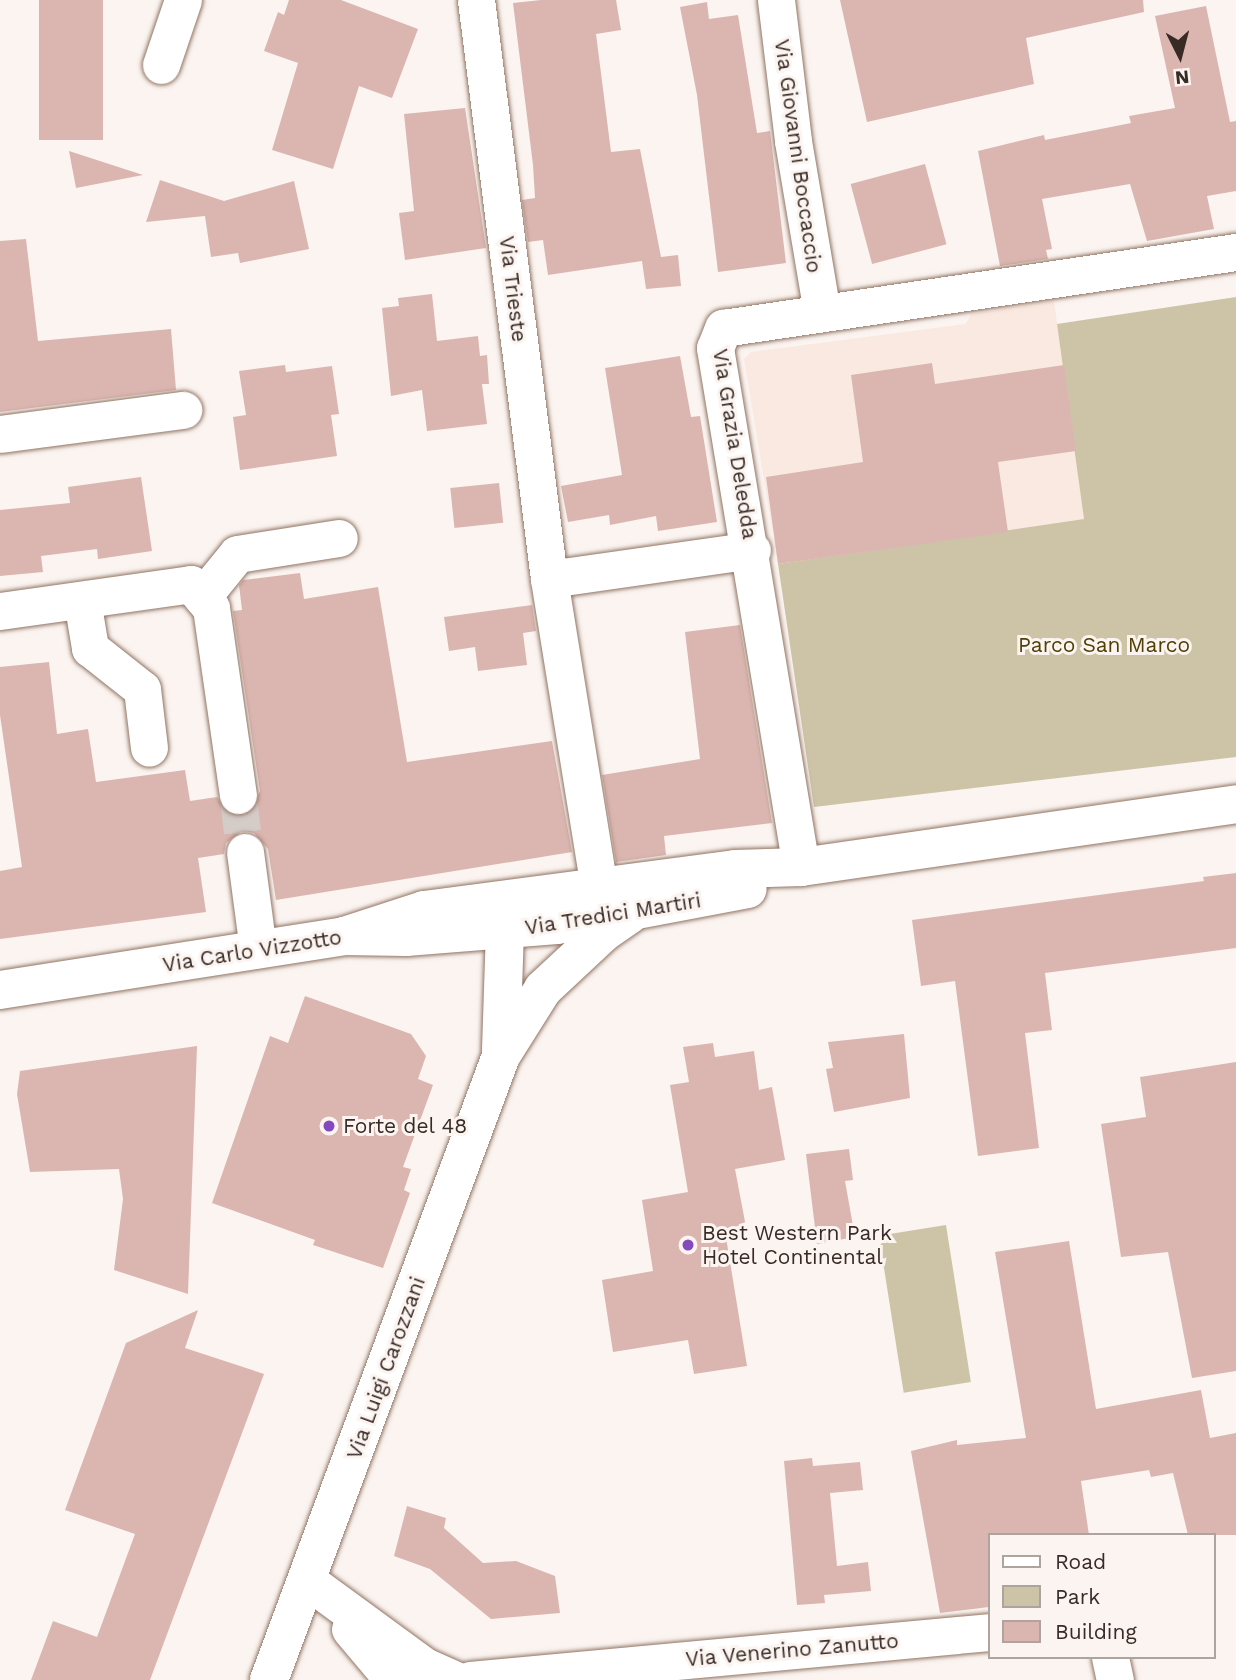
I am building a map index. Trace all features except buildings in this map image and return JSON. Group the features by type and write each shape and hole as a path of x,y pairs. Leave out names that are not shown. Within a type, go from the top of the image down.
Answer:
{"street":[{"path":"161,65 183,0"},
{"name":"Via Trieste","path":"476,0 549,579 597,874"},
{"name":"Via Giovanni Boccaccio","path":"776,0 793,141 822,313"},
{"name":"Via Grazia Deledda","path":"801,867 752,550 715,348 723,328 1236,252"},
{"path":"0,434 183,410"},
{"path":"202,597 237,554 339,538"},
{"path":"549,579 752,550"},
{"path":"0,611 191,584 211,608 238,794"},
{"path":"82,600 90,648 142,689 149,748"},
{"name":"Via Tredici Martiri","path":"506,915 700,874 801,867 1236,803"},
{"path":"245,852 258,949"},
{"name":"Via Tredici Martiri","path":"506,915 630,914 739,893 801,867"},
{"name":"Via Tredici Martiri","path":"551,916 677,887 700,874"},
{"name":"Via Luigi Carozzani","path":"269,1680 308,1581 500,1056 543,989 603,933 630,914"},
{"name":"Via Carlo Vizzotto","path":"0,990 344,936 506,915"},
{"name":"Via Luigi Carozzani","path":"500,1056 506,915"},
{"name":"Via Luigi Carozzani","path":"543,989 551,916"},
{"path":"308,1581 393,1680"},
{"path":"308,1581 424,1666 456,1680"},
{"name":"Via Venerino Zanutto","path":"470,1680 988,1632"},
{"path":"1110,1659 1115,1680"}],"shaded area":[{"path":"1054,301 1084,519 778,564 744,359 751,352 966,324 971,314"}],"green space":[{"name":"Parco San Marco","path":"1236,297 1236,757 814,807 778,564 1084,519 1057,324"},
{"path":"946,1225 971,1382 904,1393 879,1236"}],"tunnel":[{"path":"238,795 245,852"}],"place":[{"name":"Forte del 48","path":"329,1126"},
{"name":"Best Western Park Hotel Continental","path":"688,1245"}]}
